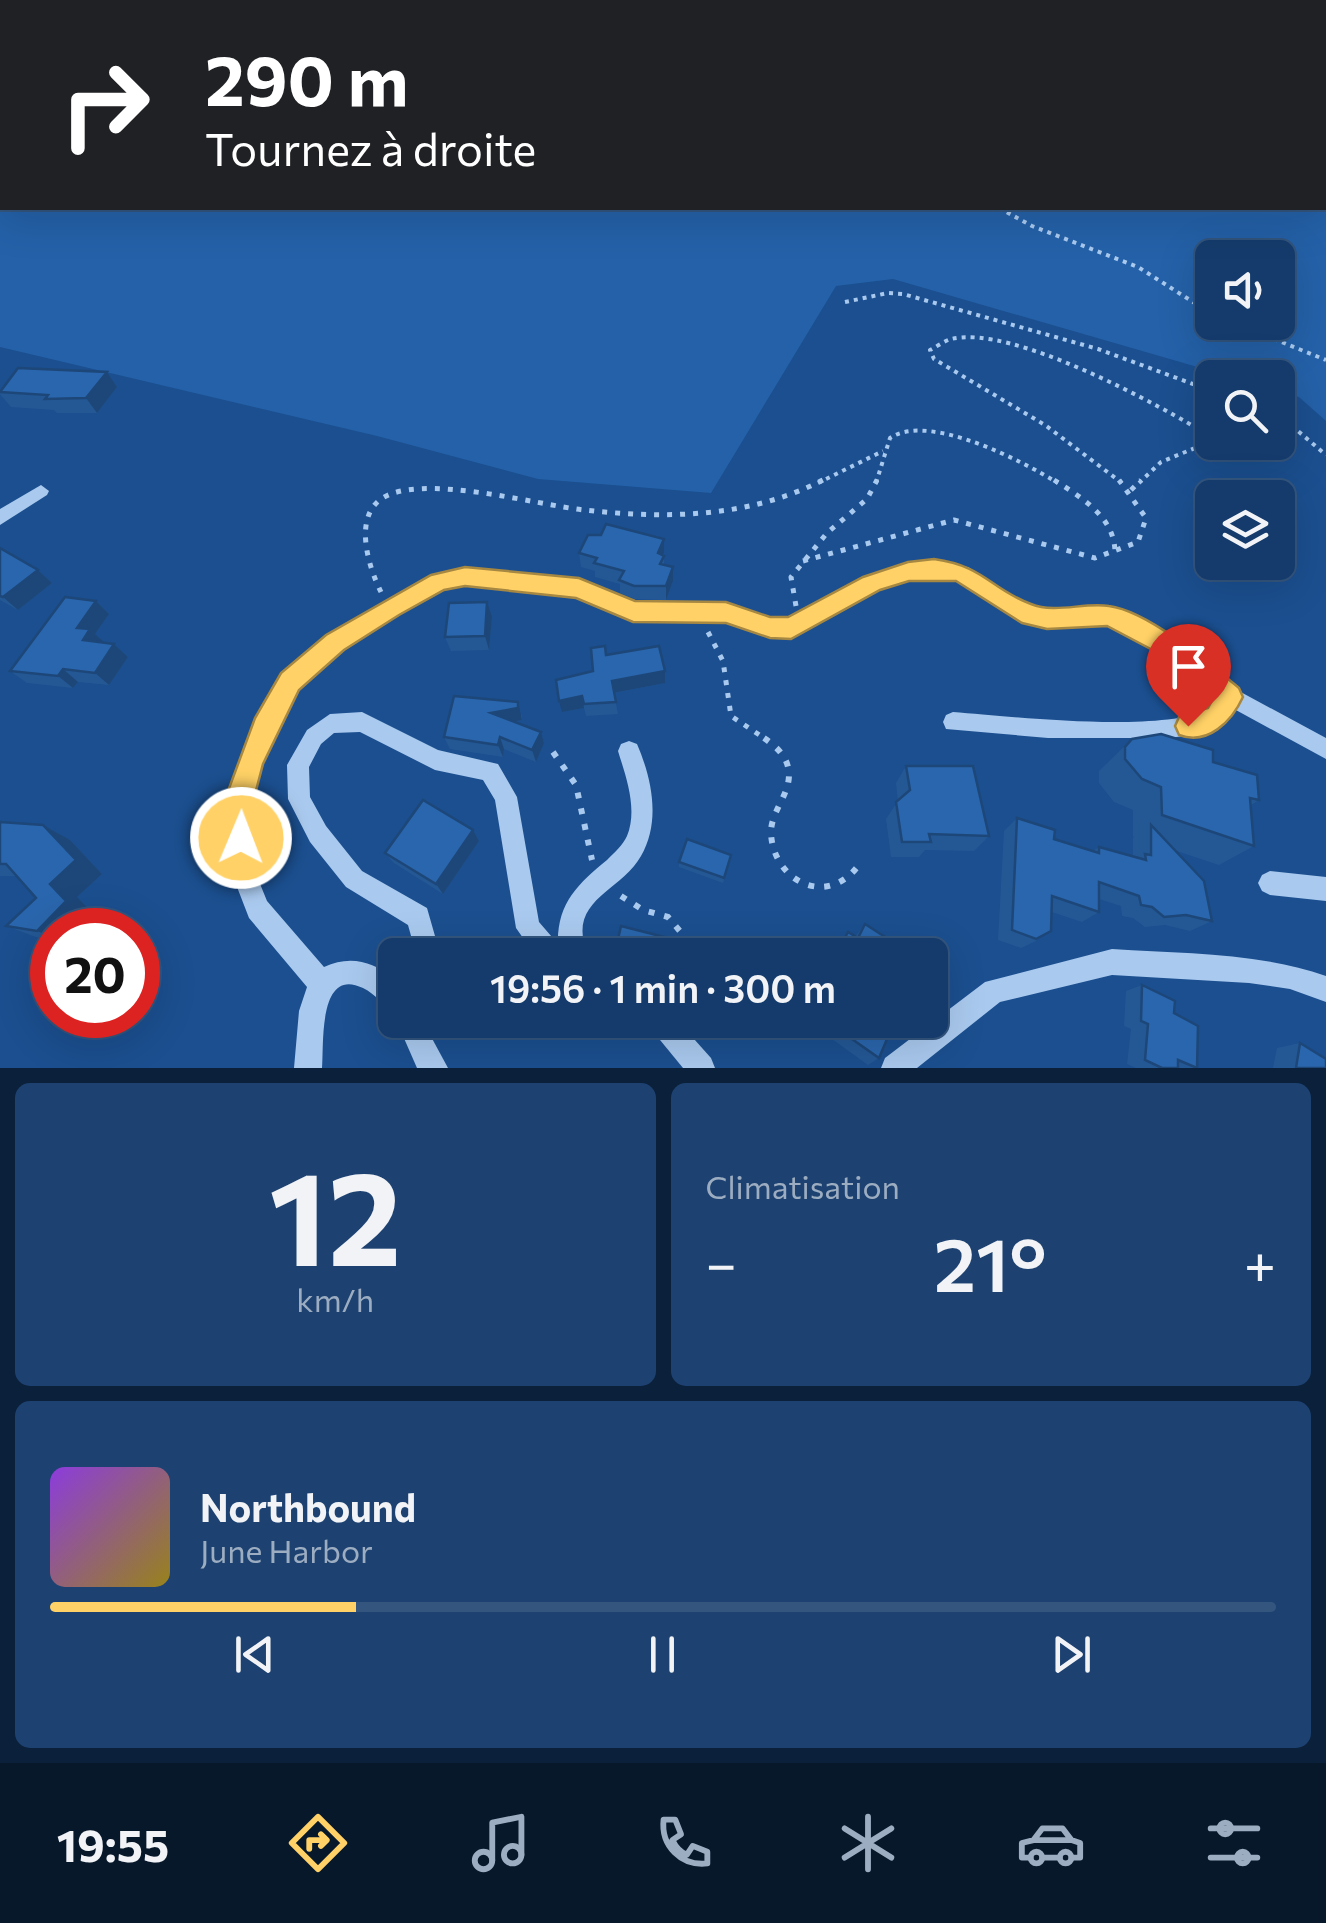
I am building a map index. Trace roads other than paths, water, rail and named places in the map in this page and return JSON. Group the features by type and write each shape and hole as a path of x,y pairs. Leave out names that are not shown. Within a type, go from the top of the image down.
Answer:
{"lane":[{"path":"0,518 42,491"},
{"path":"324,987 258,908 244,874 238,802 268,718 290,681 335,642 440,582 465,577 579,588 633,611 726,612 770,628 791,628 871,584 908,571 934,568 962,572 1022,612 1047,618 1094,615 1125,621 1171,647 1230,697 1326,749"},
{"path":"953,722 1046,728 1188,726 1217,718 1230,697"},
{"path":"423,938 418,917 354,879 318,834 299,799 298,765 314,737 330,724 362,722 435,760 490,771 506,797 528,928 537,938"},
{"path":"570,938 570,920 580,897 623,859 638,838 643,804 630,751"},
{"path":"1270,882 1326,889"},
{"path":"895,1068 994,991 1112,962 1249,970 1290,976 1326,990"},
{"path":"308,1068 317,994 333,976 347,971 369,974 378,982"},
{"path":"417,1038 434,1068"},
{"path":"675,1038 701,1068"}]}
